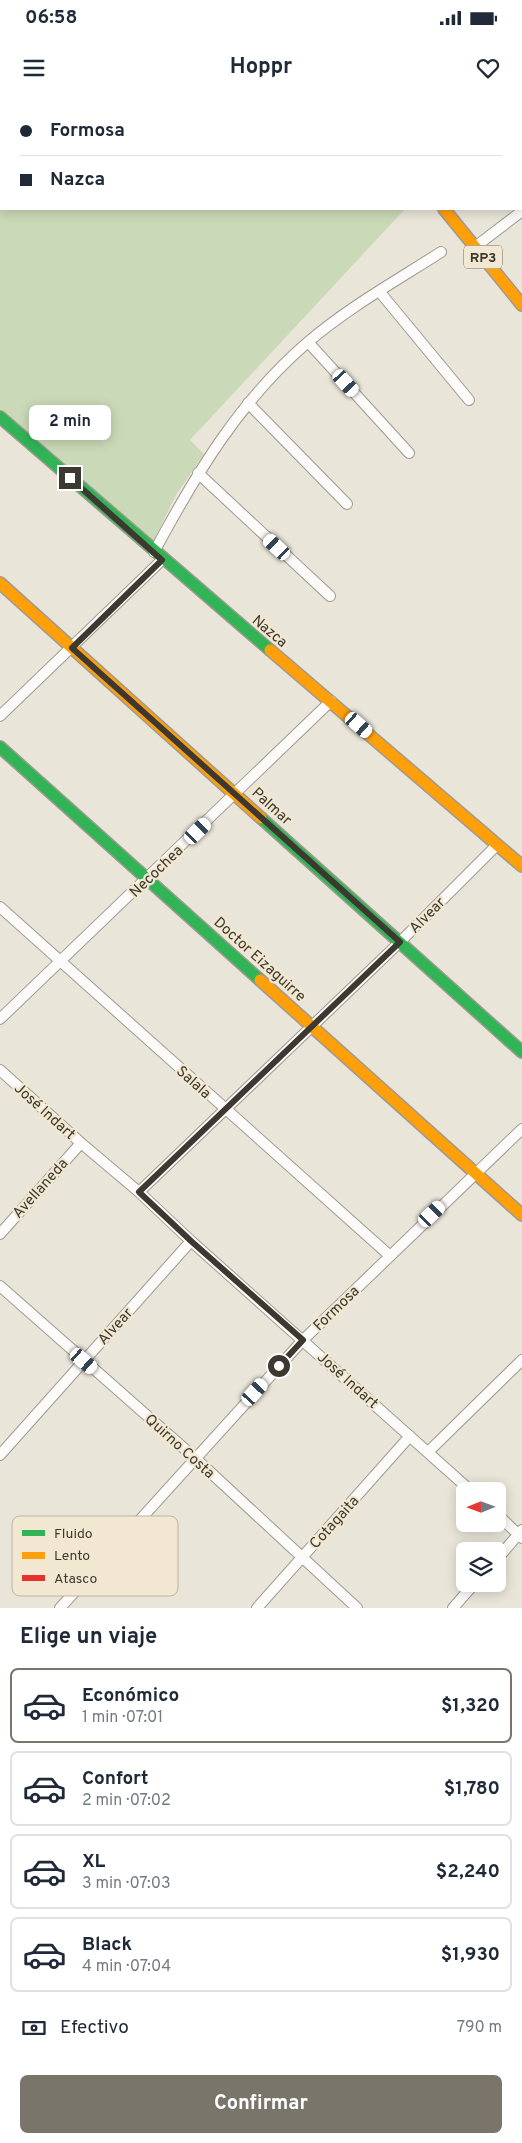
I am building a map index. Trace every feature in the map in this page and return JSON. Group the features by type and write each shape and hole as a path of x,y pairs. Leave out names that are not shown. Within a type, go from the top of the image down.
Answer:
{"main road":[{"name":"RP3","path":"445,210 522,305"},
{"name":"Nazca","path":"0,417 158,556 331,701 522,866"},
{"name":"Palmar","path":"0,584 522,1052"},
{"name":"Doctor Eizaguirre","path":"0,747 522,1215"}],"street":[{"path":"476,247 522,211"},
{"path":"0,716 72,648 158,556 198,473 229,427 275,373 308,342 354,306 441,252"},
{"path":"379,291 469,400"},
{"path":"308,342 409,453"},
{"path":"248,403 347,504"},
{"path":"198,473 330,596"},
{"name":"Necochea","path":"0,1020 60,960 148,880 331,701"},
{"name":"Alvear","path":"139,1192 400,942 497,845"},
{"name":"Salala","path":"0,907 389,1255"},
{"name":"José Indart","path":"0,1070 139,1192 191,1241 461,1482"},
{"name":"Formosa","path":"143,1516 303,1340 475,1172 522,1129"},
{"name":"Avellaneda","path":"0,1234 81,1143"},
{"name":"Alvear","path":"0,1455 191,1241"},
{"name":"Quirno Costa","path":"0,1286 195,1458 357,1608"},
{"path":"428,1452 522,1360"},
{"name":"Cotagaita","path":"257,1608 410,1436"},
{"path":"506,1522 521,1534 506,1550"},
{"path":"453,1608 467,1592"},
{"name":"Formosa","path":"60,1608 71,1596"}],"green space":[{"path":"0,210 404,210 190,440 204,454 176,495 152,544 0,413"}],"traffic: fast":[{"path":"0,417 270,650"},
{"path":"0,747 260,980"},
{"path":"261,818 522,1052"}],"traffic: slow":[{"path":"445,210 522,305"},
{"path":"0,583 261,818"},
{"path":"270,650 522,866"},
{"path":"260,980 522,1215"}],"route":[{"path":"70,478 162,560 72,648 400,942 139,1192 191,1241 303,1340 279,1366"}]}
